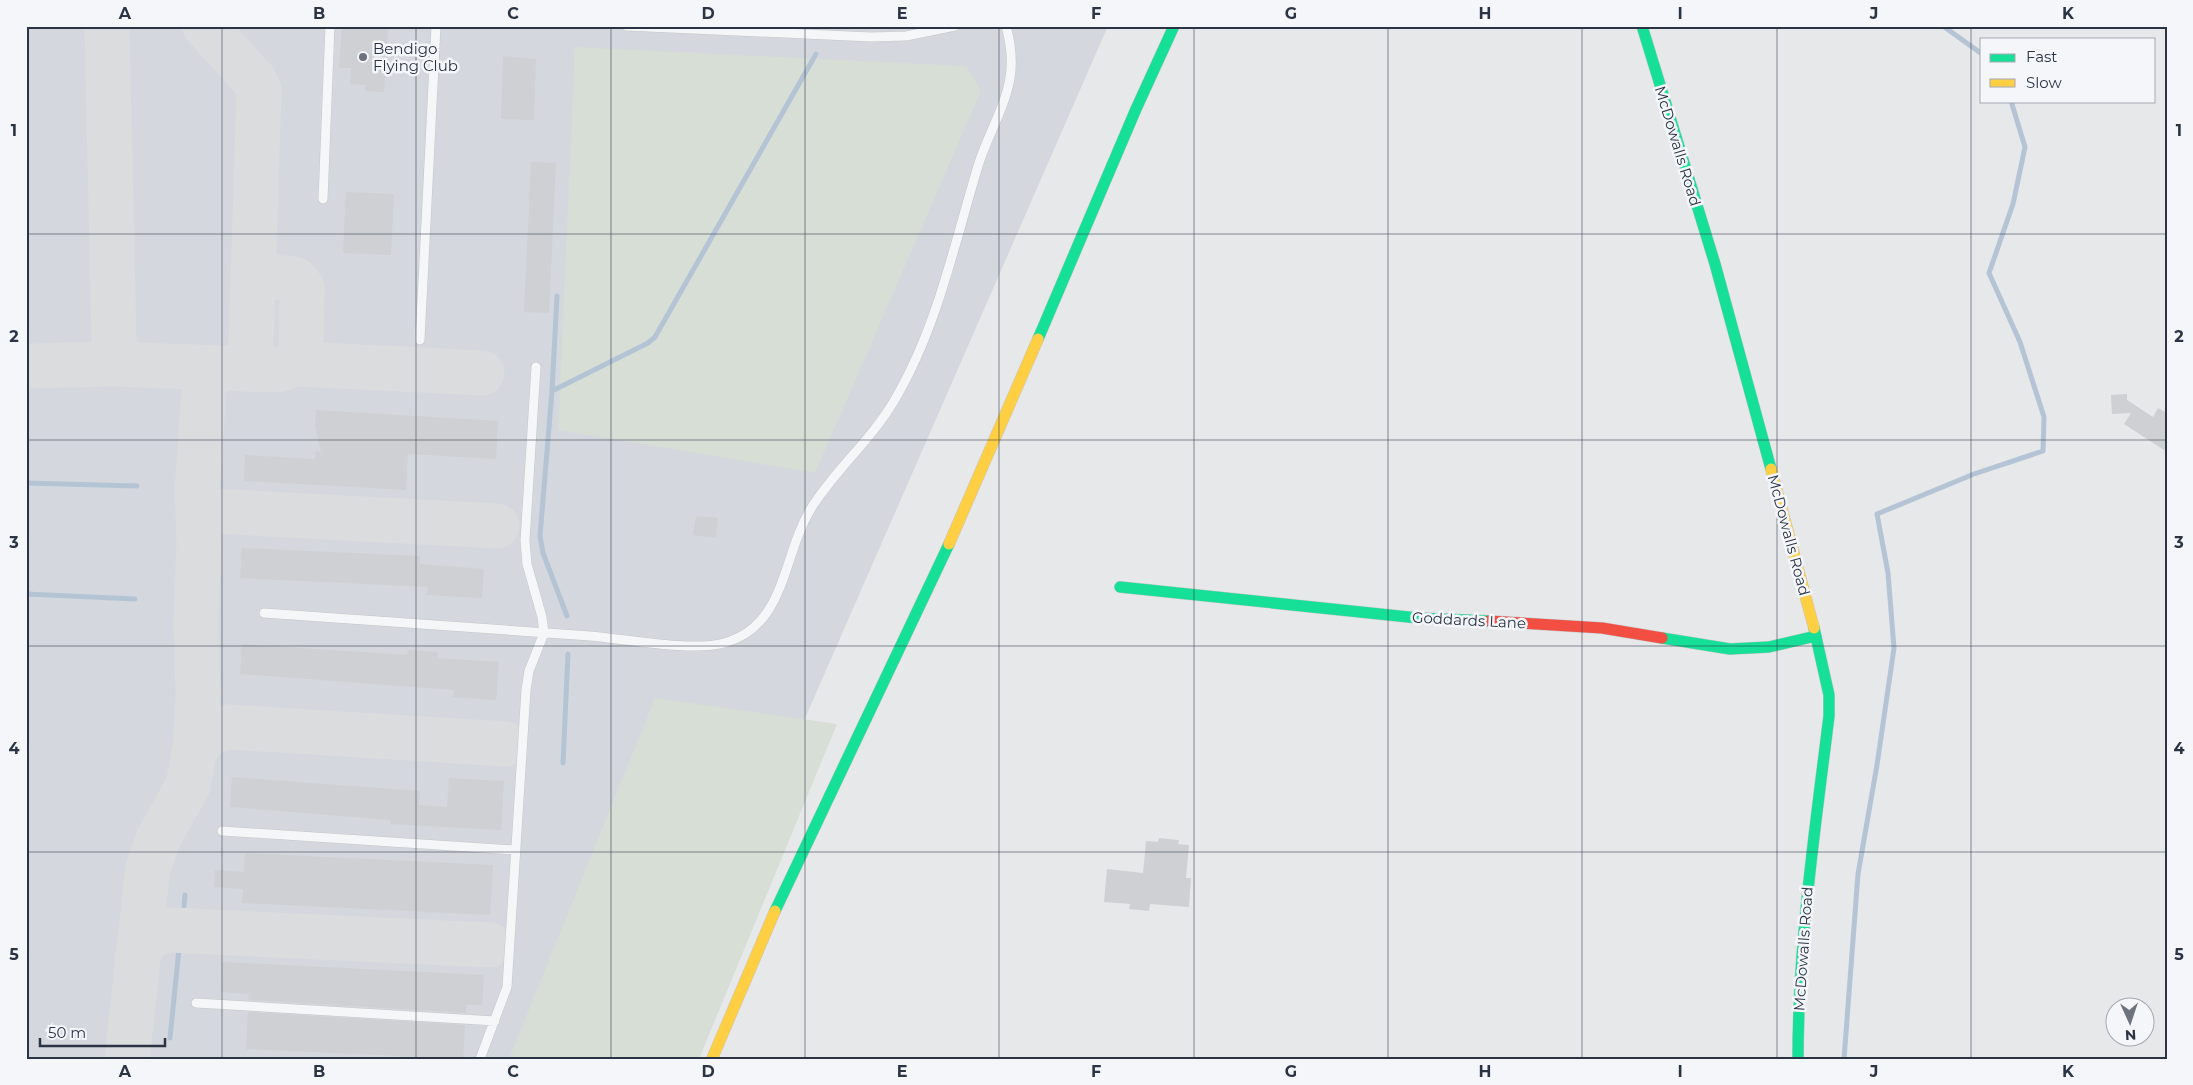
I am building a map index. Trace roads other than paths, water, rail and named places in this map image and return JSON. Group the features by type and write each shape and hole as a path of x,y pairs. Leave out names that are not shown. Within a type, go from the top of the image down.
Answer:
{"street":[{"path":"712,1059 768,929 983,469 1174,26"},
{"name":"McDowalls Road","path":"1642,26 1715,264 1816,636 1829,695 1829,716 1806,899 1798,999 1798,1059"},
{"name":"Goddards Lane","path":"1120,587 1418,618 1526,622 1602,628 1730,649 1769,648 1816,636"}],"lane":[{"path":"323,199 330,26"},
{"path":"420,340 436,26"},
{"path":"626,26 871,37 906,36 955,26"},
{"path":"264,614 706,646 724,644 751,631 762,621 779,594 796,539 811,507 893,404 924,340 942,292 981,159 1010,82 1012,55 1006,26"},
{"path":"480,1059 507,987 514,850 526,690 530,671 544,633 542,617 527,564 525,541 536,367"},
{"path":"222,831 514,850"},
{"path":"196,1003 495,1021"}],"waterway":[{"path":"1943,26 1980,53"},
{"path":"552,391 648,343 655,337 816,54"},
{"path":"1844,1059 1858,874 1877,765 1894,648 1888,573 1877,514 1974,474 2043,451 2044,417 2020,342 1989,273 2013,204 2025,147 2011,102"},
{"path":"557,296 552,391 540,536 543,553 567,616"},
{"path":"26,483 137,486"},
{"path":"26,594 135,599"},
{"path":"563,763 568,654"},
{"path":"184,906 185,895"},
{"path":"170,1038 179,949"}],"place":[{"name":"Bendigo Flying Club","path":"363,57"}]}
